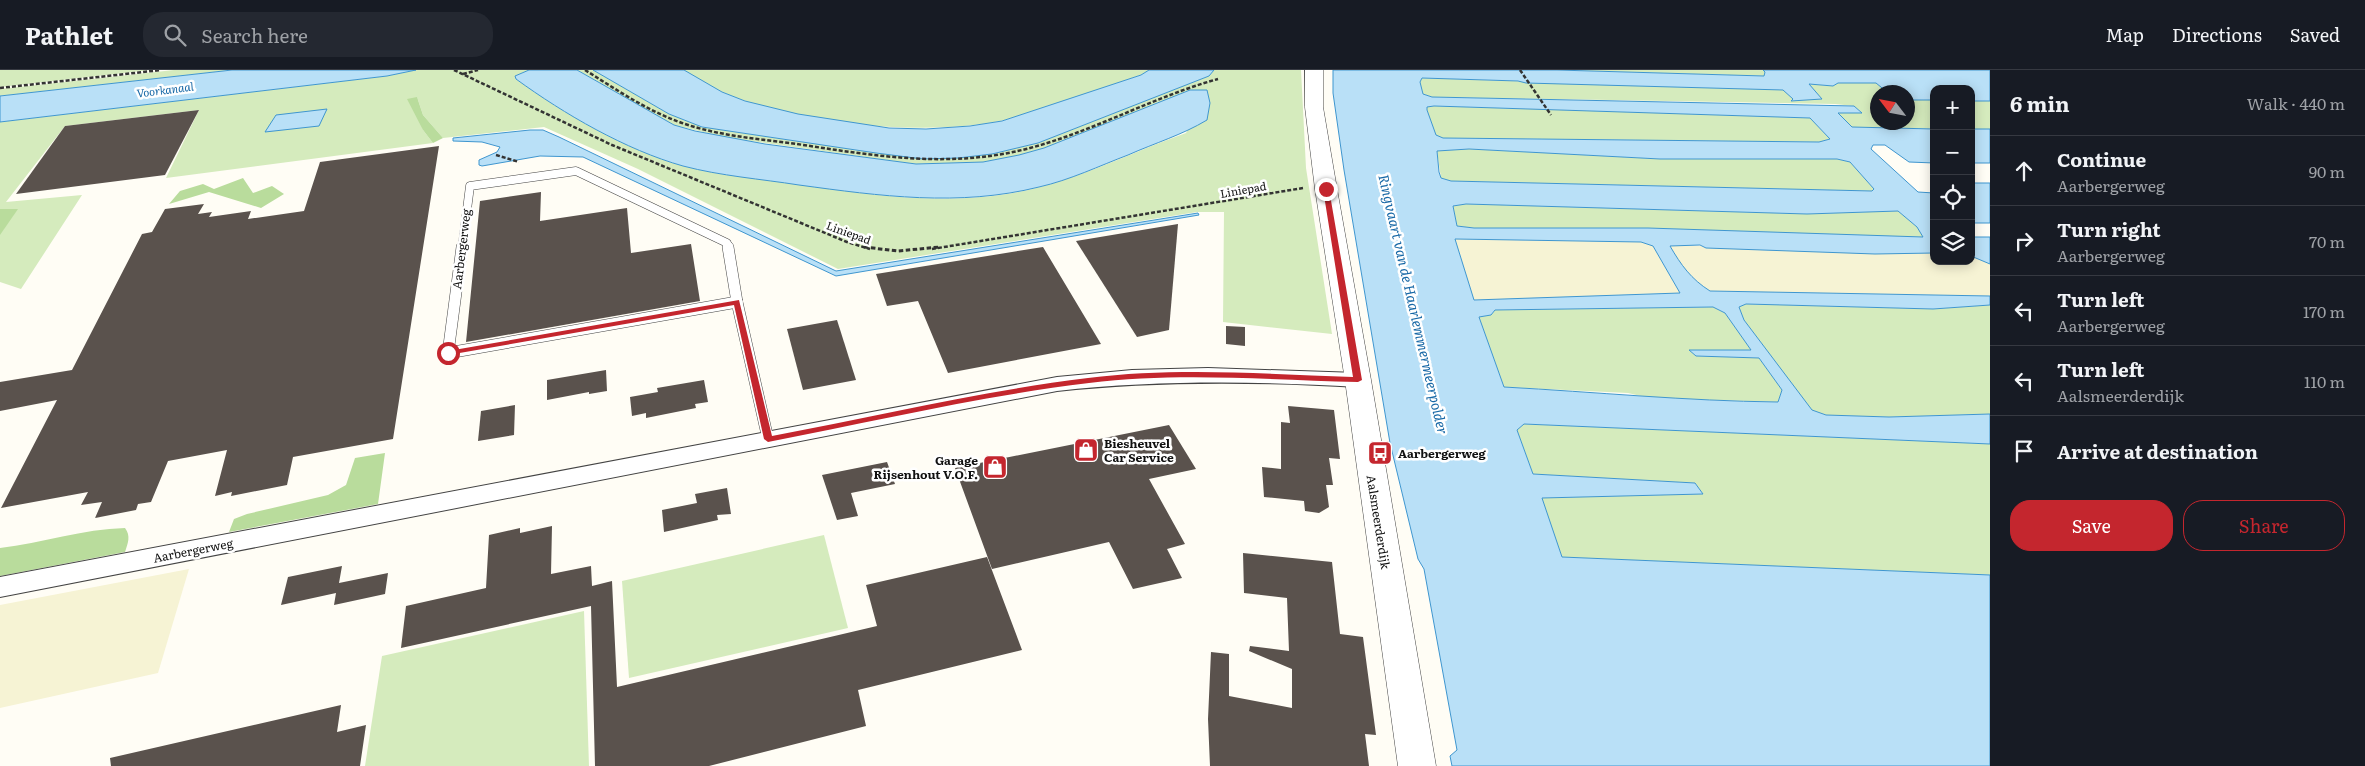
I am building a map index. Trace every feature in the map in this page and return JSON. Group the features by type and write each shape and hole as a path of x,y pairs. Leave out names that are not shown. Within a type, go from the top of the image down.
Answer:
{"street":[{"name":"Aalsmeerderdijk","path":"1314,70 1314,107 1326,189 1358,380 1417,766"},
{"name":"Aarbergerweg","path":"0,587 1003,394 1090,380 1183,374 1358,380"}],"lane":[{"name":"Aarbergerweg","path":"737,302 448,353 470,186 576,171 727,243 737,302 768,439"}],"path":[{"path":"0,88 160,70"},
{"name":"Liniepad","path":"454,70 612,145 847,242 876,250 905,252 930,249 1294,189 1326,189"},
{"path":"461,74 465,70"},
{"path":"461,74 478,70"},
{"path":"585,70 669,118 698,129 926,162 992,157 1032,148 1180,90 1218,79"},
{"path":"1520,70 1551,115"}],"shaded area":[{"path":"1455,239 1641,242 1653,246 1680,293 1474,300"},
{"path":"1670,245 1930,253 1930,265 1975,265 1975,258 1990,264 1990,296 1710,291 1696,282 1683,269"},
{"path":"189,569 158,673 0,708 0,605"}],"green space":[{"path":"0,70 151,70 0,87"},
{"path":"174,70 232,70 0,96 0,89"},
{"path":"416,70 529,70 515,76 516,79 552,104 591,127 631,147 686,167 726,175 878,195 943,199 1008,194 1059,182 1186,133 1207,90 1190,90 1044,148 1019,155 983,162 916,164 729,138 674,125 577,70 593,70 669,114 702,127 876,153 958,158 992,154 1038,143 1209,76 1214,70 1301,70 1306,168 1332,334 1223,322 1224,212 1197,212 838,269 638,169 544,127 443,138 423,115 417,97 423,130 433,143 166,178 199,110 65,126 6,202 82,195 21,289 0,282 0,122 387,76"},
{"path":"684,70 1149,70 1141,75 1006,120 965,126 925,128 837,122 792,114 751,103 714,88"},
{"path":"1557,70 1763,70 1765,72 1764,76"},
{"path":"1422,78 1784,90 1793,99 1822,99 1808,84 1833,86 1838,83 1876,83 1878,85 1870,85 1870,127 1852,127 1837,113 1861,112 1854,106 1835,104 1432,97 1423,94 1420,82"},
{"path":"417,97 423,115 443,138 433,143 423,130 407,99"},
{"path":"1915,100 1930,100 1930,129 1915,129"},
{"path":"1975,101 1990,101 1990,129 1975,129"},
{"path":"1426,107 1810,118 1830,139 1819,142 1442,138 1436,136"},
{"path":"1469,149 1661,159 1837,159 1850,162 1874,189 1872,191 1451,181 1441,178 1437,151"},
{"path":"243,178 253,193 272,186 284,194 261,208 209,192 169,204 180,191 203,184 214,189"},
{"path":"1466,204 1807,214 1898,211 1917,227 1924,238 1648,228 1474,228 1457,226 1453,206"},
{"path":"0,209 18,209 0,235"},
{"path":"1746,304 1933,309 1990,305 1990,414 1889,417 1826,415 1811,410 1744,320 1739,307"},
{"path":"1713,307 1725,313 1751,350 1690,351 1696,356 1759,358 1782,390 1778,402 1649,398 1628,393 1504,387 1479,317 1491,315 1495,310"},
{"path":"1524,424 1990,444 1990,575 1562,557 1541,498 1703,494 1695,483 1533,474 1517,430"},
{"path":"385,453 378,504 229,532 234,519 247,514 328,495 346,485 355,458"},
{"path":"125,528 128,543 125,552 0,576 0,548 78,533"},
{"path":"824,535 848,628 629,678 622,581"},
{"path":"584,611 589,766 365,766 382,656"}],"water":[{"name":"Voorkanaal","path":"232,70 416,70 387,76 0,122 0,96"},
{"path":"529,70 577,70 674,125 695,131 765,144 916,164 983,162 1019,155 1044,148 1190,90 1207,90 1210,103 1207,120 1198,125 1168,139 1062,181 1009,193 979,197 919,198 859,193 726,175 683,166 661,159 596,130 516,79 515,76"},
{"path":"593,70 684,70 722,92 745,101 798,114 889,128 926,129 970,126 1002,121 1141,75 1149,70 1214,70 1209,76 1038,143 992,154 958,158 923,159 702,127 669,114"},
{"name":"Ringvaart van de Haarlemmermeerpolder","path":"1333,70 1557,70 1764,76 1765,72 1763,70 1990,70 1990,101 1975,101 1975,85 1930,85 1930,100 1915,100 1915,85 1838,83 1833,86 1809,84 1822,99 1791,101 1793,99 1783,90 1526,83 1518,81 1422,78 1420,82 1423,94 1432,97 1854,106 1862,113 1838,113 1852,127 1870,127 1870,130 1930,129 1930,163 1909,162 1885,145 1873,145 1871,149 1918,192 1930,193 1930,253 1875,254 1706,248 1700,245 1670,246 1687,271 1697,282 1710,291 1990,296 1990,305 1933,309 1746,304 1739,307 1744,320 1812,410 1826,415 1889,417 1990,414 1990,444 1524,424 1517,430 1533,474 1695,483 1703,494 1542,498 1562,557 1990,575 1990,766 1452,766 1450,756 1457,750 1424,569 1418,559 1390,443 1344,170 1333,93","holes":["1427,107 1810,118 1830,139 1819,142 1443,138 1436,135 1427,110","1469,149 1660,159 1837,159 1850,162 1874,189 1872,191 1451,181 1441,178 1437,151","1466,204 1807,214 1898,211 1917,227 1923,237 1648,228 1474,228 1457,226 1453,206","1455,239 1641,242 1653,246 1680,293 1474,300","1713,307 1725,313 1751,350 1689,350 1696,356 1759,358 1782,390 1778,402 1675,398 1504,387 1479,317 1491,315 1495,310"]},
{"path":"327,109 319,126 265,132 276,115"},
{"path":"1975,129 1990,129 1990,163 1975,163"},
{"path":"543,130 559,137 836,271 1198,213 1199,215 836,276 583,157 540,156 482,166 479,165 479,160 497,152 500,147 482,142 453,141 453,138"},
{"path":"1975,183 1990,183 1990,223 1975,223"},
{"path":"1975,237 1990,237 1990,264 1975,258"}],"building":[{"path":"199,110 165,175 16,194 65,126"},
{"path":"439,146 393,439 293,457 287,485 231,496 232,492 215,496 227,450 168,461 151,502 138,504 136,510 95,518 102,502 81,505 88,492 1,508 57,400 0,411 0,382 72,370 142,234 152,232 165,209 204,204 198,214 212,212 209,217 251,211 248,219 304,211 320,162"},
{"path":"541,192 540,221 627,208 631,253 691,244 700,301 466,342 480,201"},
{"path":"1178,224 1169,330 1137,337 1076,241"},
{"path":"1043,247 1101,344 948,373 918,301 887,306 876,274"},
{"path":"837,320 856,380 803,390 787,329"},
{"path":"1226,326 1245,327 1245,346 1226,344"},
{"path":"606,370 607,391 589,394 589,392 547,400 547,380"},
{"path":"704,380 708,402 695,404 696,408 646,418 646,413 632,416 630,397 658,392 657,388"},
{"path":"515,405 514,435 478,441 481,411"},
{"path":"1288,406 1334,410 1340,459 1329,458 1333,485 1326,485 1329,507 1319,513 1305,511 1304,501 1264,497 1262,467 1281,469 1281,422 1290,423"},
{"path":"1169,425 1196,469 1149,479 1185,544 1167,549 1182,578 1133,589 1109,542 992,569 955,468"},
{"path":"887,462 895,484 851,493 858,516 837,520 822,475"},
{"path":"727,488 731,514 717,515 718,520 664,532 662,510 697,503 695,494"},
{"path":"552,526 551,574 591,566 592,586 612,581 617,687 877,626 866,585 987,557 1022,650 858,690 866,726 709,766 595,766 591,606 401,648 406,606 486,588 489,535 520,528 520,533"},
{"path":"1243,553 1332,562 1340,634 1363,637 1376,735 1365,734 1369,766 1210,766 1208,719 1211,652 1229,654 1229,696 1292,708 1292,669 1249,651 1250,646 1289,651 1287,598 1244,593"},
{"path":"342,566 339,583 388,573 385,594 334,605 336,593 281,605 288,577"},
{"path":"341,705 337,732 366,725 360,766 111,766 110,758"}],"place":[{"name":"Biesheuvel Car Service","path":"1086,450"},
{"name":"Aarbergerweg","path":"1380,453"},
{"name":"Garage Rijsenhout V.O.F.","path":"995,467"}],"route":[{"path":"448,353 737,302 768,439 1003,394 1090,380 1183,374 1358,380 1326,189"}]}
